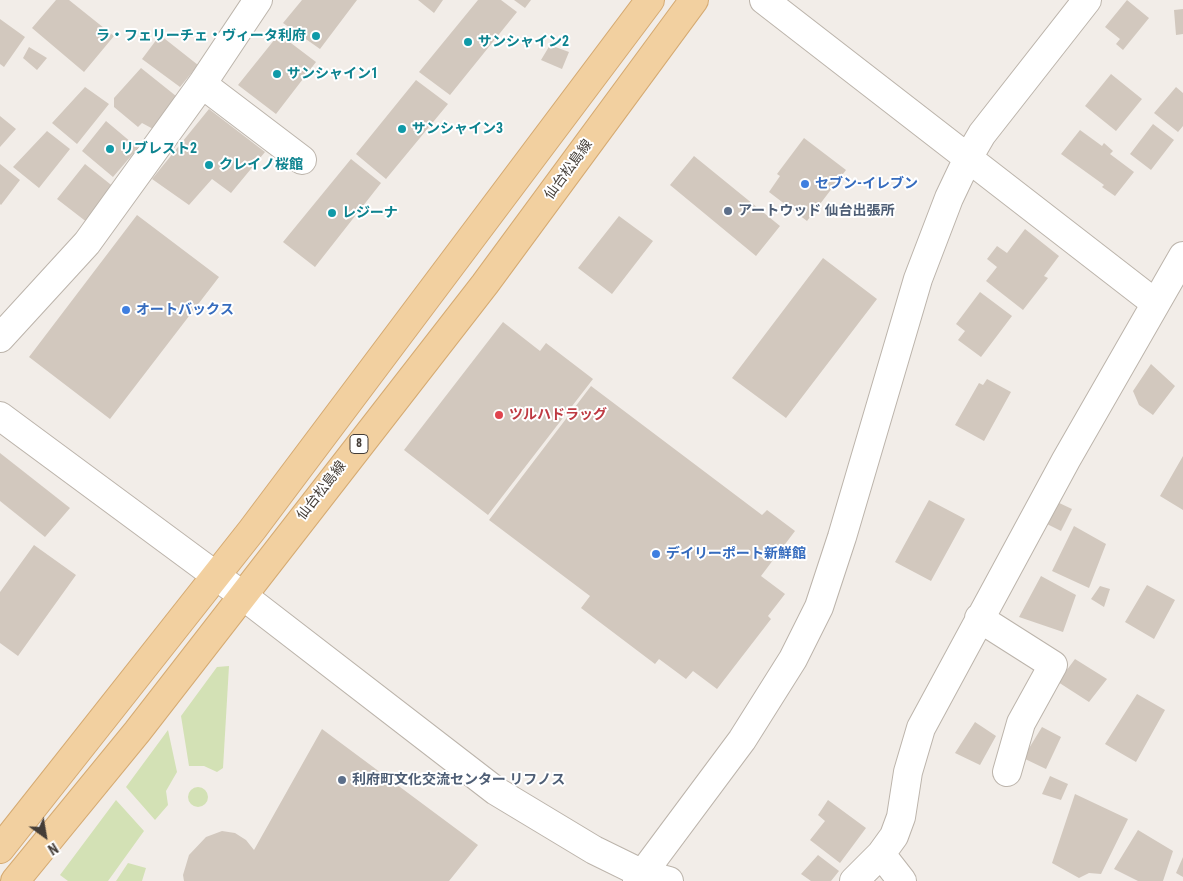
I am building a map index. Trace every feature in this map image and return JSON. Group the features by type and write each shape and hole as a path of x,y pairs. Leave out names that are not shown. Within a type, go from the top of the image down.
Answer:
{"main road":[{"path":"0,849 181,623 650,0"},
{"name":"仙台松島線","path":"15,881 136,732 485,284 694,0"}],"street":[{"path":"0,338 87,243 202,84 258,0"},
{"path":"764,0 1155,303"},
{"path":"640,877 742,740 793,659 819,608 842,537 918,279 968,158 982,134 1087,0"},
{"path":"202,84 302,160"},
{"path":"854,881 881,854 894,836 901,816 908,772 921,728 979,618 1183,256"},
{"path":"0,416 216,575 496,791 640,877 670,881"},
{"path":"979,618 1053,664 1021,723 1007,772"},
{"path":"881,854 902,881"}],"green space":[{"path":"229,666 223,768 217,772 204,766 189,766 181,716 217,667"},
{"path":"168,730 177,772 166,791 168,805 155,820 126,787"},
{"path":"198,787 205,790 208,797 205,804 198,807 191,804 188,797 191,790"},
{"path":"116,800 144,831 108,881 68,881 60,875"},
{"path":"128,863 146,868 142,881 116,881"}],"building":[{"path":"56,0 69,0 114,36 84,72 32,28"},
{"name":"ラ・フェリーチェ・ヴィータ利府","path":"302,0 357,0 320,49 283,23"},
{"path":"418,0 443,0 434,13"},
{"name":"サンシャイン2","path":"478,0 501,0 517,12 450,95 419,72"},
{"path":"514,0 531,0 525,8"},
{"path":"1127,0 1149,18 1123,50 1116,44 1120,39 1105,27"},
{"path":"1183,9 1183,34 1176,35 1174,10"},
{"path":"0,19 25,37 4,67 0,64"},
{"name":"サンシャイン1","path":"279,34 316,62 276,114 238,85"},
{"path":"160,35 198,65 180,87 142,59"},
{"path":"550,45 569,52 562,69 541,60"},
{"path":"29,47 47,58 37,70 23,58"},
{"path":"141,68 176,96 155,130 142,123 138,127 114,107 114,98"},
{"path":"1111,74 1142,99 1116,131 1085,106"},
{"name":"サンシャイン3","path":"416,80 448,104 386,179 356,154"},
{"path":"85,87 109,104 77,144 52,123"},
{"path":"1176,87 1183,93 1183,126 1178,132 1154,113"},
{"name":"クレイノ桜館","path":"209,109 265,152 231,193 212,179 189,205 152,179"},
{"path":"0,116 16,129 0,147"},
{"name":"リブレスト2","path":"106,121 138,148 113,177 82,151"},
{"path":"1153,124 1174,140 1151,170 1130,154"},
{"path":"1080,130 1102,146 1104,143 1113,151 1110,154 1134,172 1115,196 1102,187 1104,185 1061,154"},
{"path":"47,131 70,149 39,188 13,167"},
{"name":"セブン-イレブン","path":"804,138 846,170 807,221 769,192 780,176 777,174"},
{"path":"694,156 780,226 756,256 670,185"},
{"name":"レジーナ","path":"351,159 381,183 315,267 283,242"},
{"path":"0,164 20,180 1,205 0,204"},
{"path":"85,164 115,188 88,223 57,199"},
{"path":"137,215 219,277 110,419 29,357"},
{"path":"619,216 653,241 612,294 578,268"},
{"path":"1025,229 1059,256 1044,276 1048,278 1023,310 986,281 997,267 987,259 997,246 1007,253"},
{"path":"823,258 877,299 786,418 732,378"},
{"path":"980,292 1012,316 981,357 958,340 965,331 956,324"},
{"name":"ツルハドラッグ","path":"503,322 540,351 546,343 593,379 488,515 404,450"},
{"path":"1151,364 1175,386 1153,415 1139,405 1133,391"},
{"path":"987,379 1011,392 984,441 955,425 979,383 983,385"},
{"name":"デイリーポート新鮮館","path":"591,386 762,515 767,510 795,531 761,576 785,594 768,616 771,619 717,689 693,671 686,679 659,659 655,664 581,608 590,596 489,520"},
{"path":"0,453 70,508 45,537 0,501"},
{"path":"1183,456 1183,510 1160,496"},
{"path":"929,500 965,519 931,581 895,562"},
{"path":"1055,501 1072,509 1061,531 1043,522"},
{"path":"1074,526 1106,544 1089,588 1052,571"},
{"path":"34,545 76,575 18,656 0,643 0,592"},
{"path":"1041,576 1076,595 1063,632 1019,617"},
{"path":"1147,585 1175,600 1154,639 1125,622"},
{"path":"1100,586 1110,589 1104,607 1091,599"},
{"path":"1075,659 1107,679 1089,702 1058,682"},
{"path":"1137,694 1165,710 1136,762 1105,744"},
{"path":"975,722 996,736 980,765 955,753"},
{"path":"1042,727 1061,737 1046,769 1023,758"},
{"name":"利府町文化交流センター リフノス","path":"322,729 478,845 449,881 184,881 183,875 189,855 206,837 222,831 235,833 246,840 254,850"},
{"path":"1050,776 1068,784 1061,800 1042,794"},
{"path":"1075,794 1128,819 1101,874 1089,873 1079,878 1052,863"},
{"path":"828,800 866,828 840,863 810,840 825,821 818,815"},
{"path":"1138,830 1173,851 1163,881 1138,881 1114,869"},
{"path":"818,855 839,871 831,881 811,881 801,874"},
{"path":"1183,857 1183,877 1176,873"}],"place":[{"name":"ラ・フェリーチェ・ヴィータ利府","path":"316,36"},
{"name":"サンシャイン2","path":"468,42"},
{"name":"サンシャイン1","path":"277,74"},
{"name":"サンシャイン3","path":"402,129"},
{"name":"リブレスト2","path":"110,149"},
{"name":"クレイノ桜館","path":"209,165"},
{"name":"セブン-イレブン","path":"805,184"},
{"name":"アートウッド 仙台出張所","path":"728,211"},
{"name":"レジーナ","path":"332,213"},
{"name":"オートバックス","path":"126,310"},
{"name":"ツルハドラッグ","path":"499,415"},
{"name":"デイリーポート新鮮館","path":"656,554"},
{"name":"利府町文化交流センター リフノス","path":"342,780"}]}
